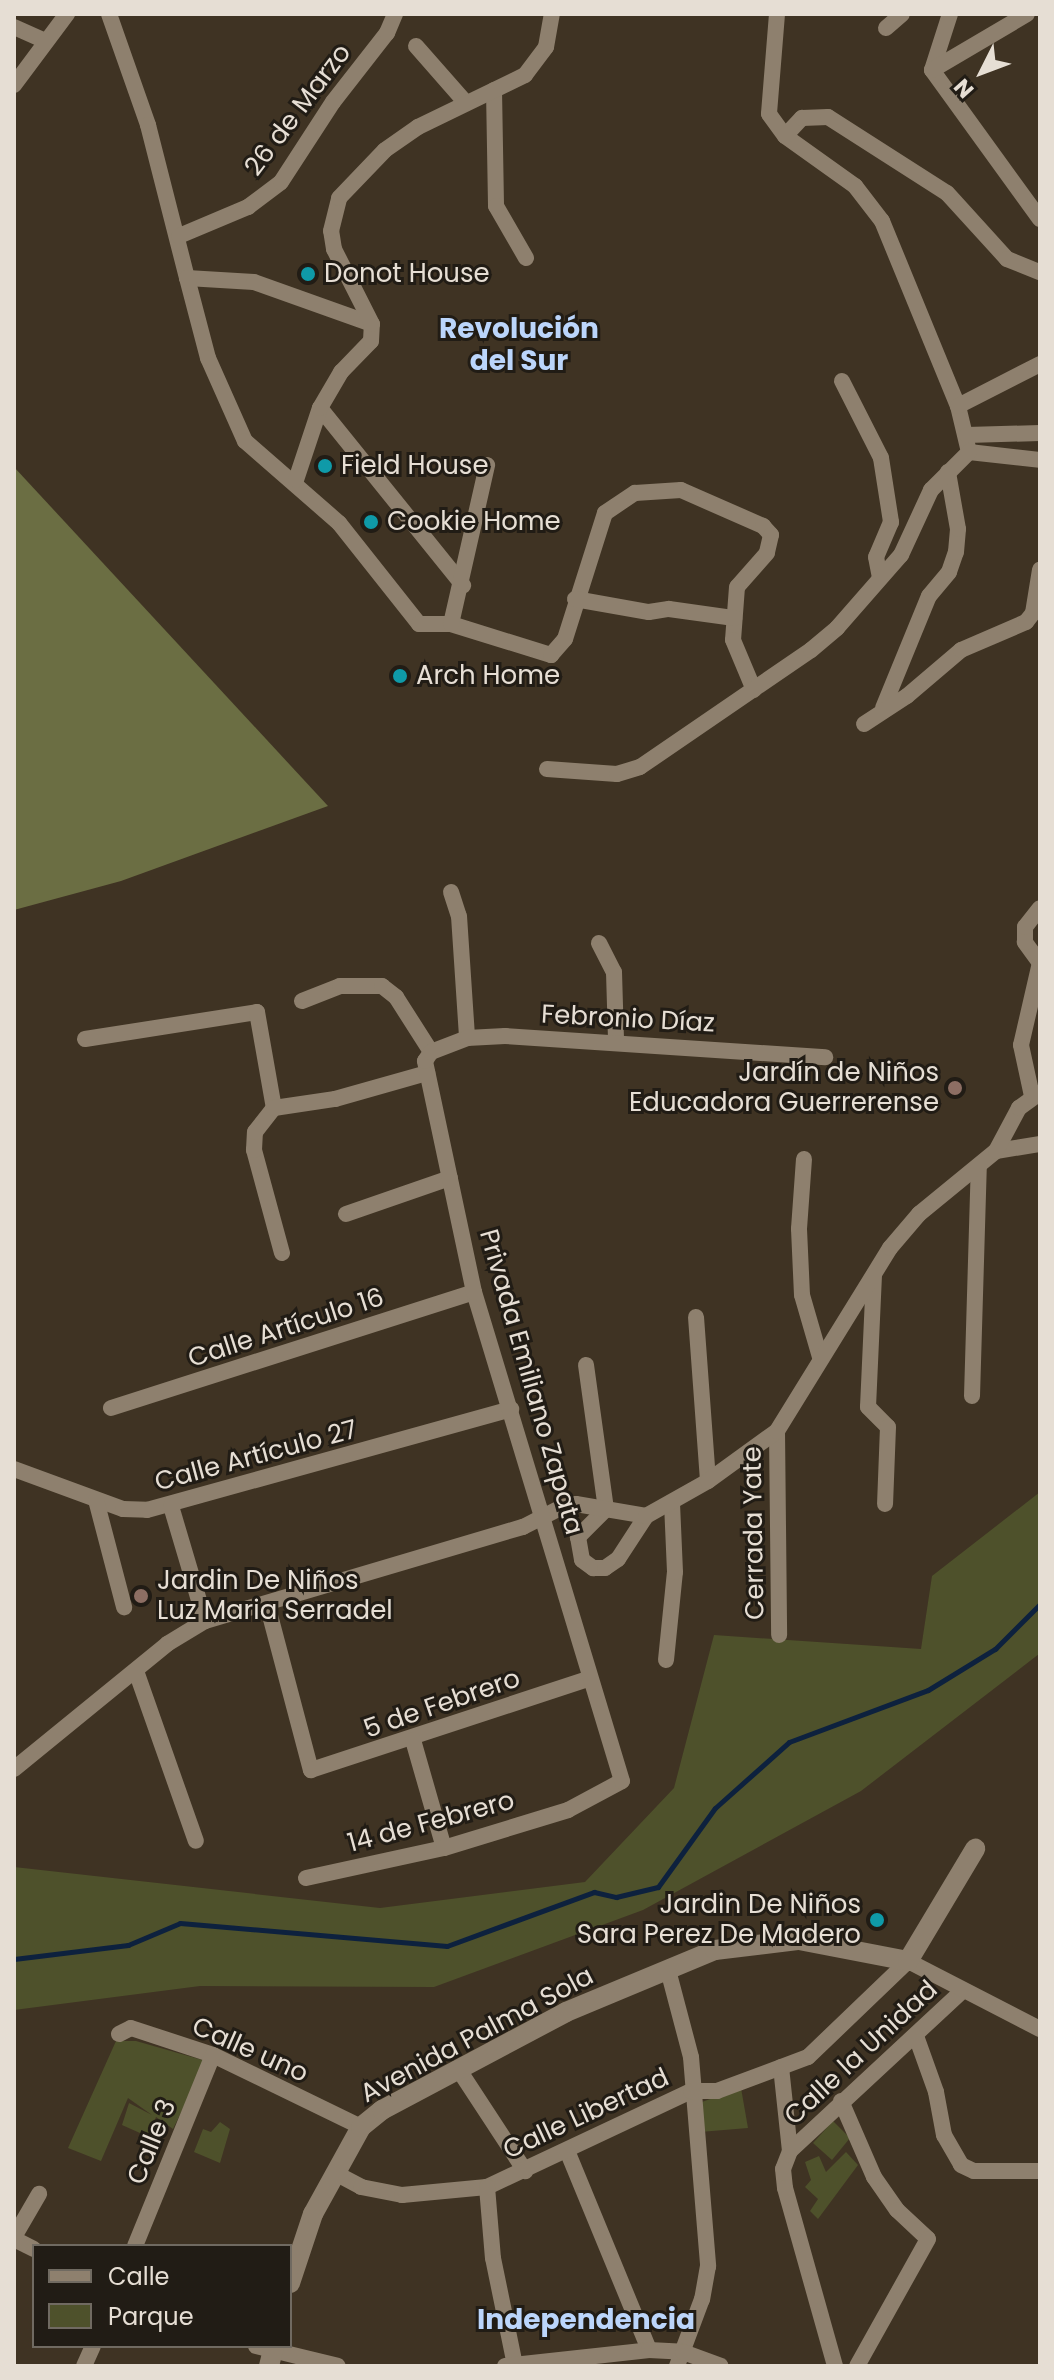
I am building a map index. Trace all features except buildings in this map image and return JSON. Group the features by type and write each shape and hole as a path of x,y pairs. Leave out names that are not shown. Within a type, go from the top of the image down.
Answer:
{"street":[{"path":"16,77 67,14"},
{"path":"109,14 136,85 179,236 187,278 227,409 245,441 296,480 339,523 419,624 451,624 551,655 565,639 575,599 605,513 635,493 681,490 763,526 771,535 767,553 743,574 737,587 734,618 736,649 754,690"},
{"name":"26 de Marzo","path":"179,236 248,207 281,182 333,102 387,33 395,14"},
{"path":"777,14 769,114 785,136 868,199 882,221 958,406 968,443"},
{"path":"886,28 902,14"},
{"path":"932,70 950,14"},
{"path":"932,70 1027,14"},
{"path":"296,480 320,408 341,372 371,341 372,324 334,249 331,231 339,198 385,150 536,64 546,47 546,18"},
{"path":"14,27 46,41"},
{"path":"416,46 466,103"},
{"path":"932,70 1040,219"},
{"path":"494,90 496,206 526,258"},
{"path":"785,136 802,118 828,117 947,193 1007,259 1038,273"},
{"path":"187,278 254,282 372,324"},
{"path":"958,406 1040,364"},
{"path":"842,381 881,458 891,522 876,557 880,577"},
{"path":"320,408 463,585"},
{"path":"547,769 617,774 640,767 754,690 837,628 901,555 931,490 968,443 1040,433"},
{"path":"968,443 1040,460"},
{"path":"451,624 463,585 487,465"},
{"path":"883,708 929,596 949,572 956,552 958,529 948,472"},
{"path":"864,724 883,708 907,696 961,650 1026,622 1033,613 1040,570"},
{"path":"575,599 649,612 669,609 734,618"},
{"path":"451,892 459,916 467,1038"},
{"path":"606,1509 578,1537 582,1560 593,1568 618,1559 646,1516 708,1481 777,1431 874,1272 919,1214 996,1151 1036,1094 1021,1045 1040,963 1025,942 1025,927 1040,908"},
{"path":"599,943 614,972 616,1040"},
{"path":"302,1001 340,986 382,986 396,997 431,1052"},
{"path":"85,1039 257,1012 274,1108"},
{"name":"Febronio Díaz","path":"431,1052 467,1038 616,1040 825,1057"},
{"name":"Privada Emiliano Zapata","path":"431,1052 425,1061 427,1073 474,1292 545,1516 587,1679 622,1781 568,1810"},
{"path":"282,1253 254,1150 255,1132 274,1108 335,1099 427,1073"},
{"path":"996,1151 1040,1144"},
{"path":"804,1159 799,1229 802,1295 820,1357"},
{"path":"972,1396 979,1166"},
{"path":"346,1214 450,1178"},
{"path":"874,1272 868,1407 888,1427 885,1504"},
{"name":"Calle Artículo 16","path":"111,1408 474,1292"},
{"path":"696,1317 708,1481"},
{"path":"586,1365 606,1509"},
{"name":"Calle Artículo 27","path":"14,1469 123,1509 171,1506 511,1409"},
{"name":"Cerrada Yate","path":"777,1431 779,1635"},
{"path":"96,1500 124,1607"},
{"path":"666,1660 675,1572 672,1503"},
{"path":"14,1769 136,1671 205,1621 523,1527 576,1504 646,1516"},
{"path":"171,1506 205,1621"},
{"name":"5 de Febrero","path":"267,1604 305,1761 311,1770 413,1740 587,1679"},
{"path":"136,1671 196,1841"},
{"path":"413,1740 444,1848"},
{"name":"14 de Febrero","path":"306,1878 444,1848 568,1810"},
{"path":"975,1849 891,1959 963,1990 1040,2029"},
{"name":"Avenida Palma Sola","path":"361,2127 566,2012 715,1950 764,1940 799,1940 891,1959"},
{"name":"Calle Libertad","path":"337,2174 361,2187 402,2195 487,2187 568,2153 691,2091 717,2091 808,2057 831,2039 891,1959"},
{"path":"668,1970 688,2040 708,2266 680,2359"},
{"name":"Calle la Unidad","path":"835,2366 785,2188 783,2169 790,2151 963,1990"},
{"name":"Calle uno","path":"119,2034 131,2028 213,2055 361,2127"},
{"path":"916,2036 936,2092 944,2135 961,2165 974,2171 1040,2171"},
{"name":"Calle 3","path":"136,2244 213,2055"},
{"name":"Calle la Unidad","path":"781,2067 790,2151"},
{"path":"459,2070 525,2171"},
{"path":"841,2101 874,2177 897,2210 928,2239 857,2366"},
{"path":"292,2276 304,2235 361,2127"},
{"path":"568,2153 649,2350"},
{"path":"487,2187 493,2258 510,2365 556,2363 649,2350 721,2366"},
{"path":"32,2248 14,2238 39,2194"},
{"path":"268,2353 338,2366"}],"green space":[{"path":"14,467 328,806 121,881 14,910"},
{"path":"1040,1492 1039,1654 861,1791 643,1910 434,1987 200,1986 14,2010 14,1867 380,1908 585,1882 674,1788 714,1635 921,1649 932,1576"},
{"path":"116,2041 136,2041 206,2061 173,2129 156,2117 149,2137 122,2125 129,2103 152,2115 128,2098 101,2161 68,2148"},
{"path":"741,2088 748,2128 700,2132 699,2103"},
{"path":"833,2121 850,2138 832,2160 813,2143"},
{"path":"220,2122 230,2129 220,2163 194,2152 203,2129 211,2132"},
{"path":"846,2152 858,2165 818,2219 810,2211 818,2199 805,2187 811,2180 805,2162 819,2156 826,2172"}],"waterway":[{"path":"14,1959 128,1945 180,1923 447,1946 594,1892 616,1897 658,1887 715,1808 789,1742 928,1690 995,1649 1040,1604"}],"place":[{"name":"Donot House","path":"308,274"},
{"name":"Field House","path":"325,466"},
{"name":"Cookie Home","path":"371,522"},
{"name":"Arch Home","path":"400,676"},
{"name":"Jardín de Niños Educadora Guerrerense","path":"955,1088"},
{"name":"Jardin De Niños Luz Maria Serradel","path":"141,1596"},
{"name":"Jardin De Niños Sara Perez De Madero","path":"877,1920"}],"district":[{"name":"Revolución del Sur","path":"519,345"},
{"name":"Independencia","path":"586,2320"}]}
